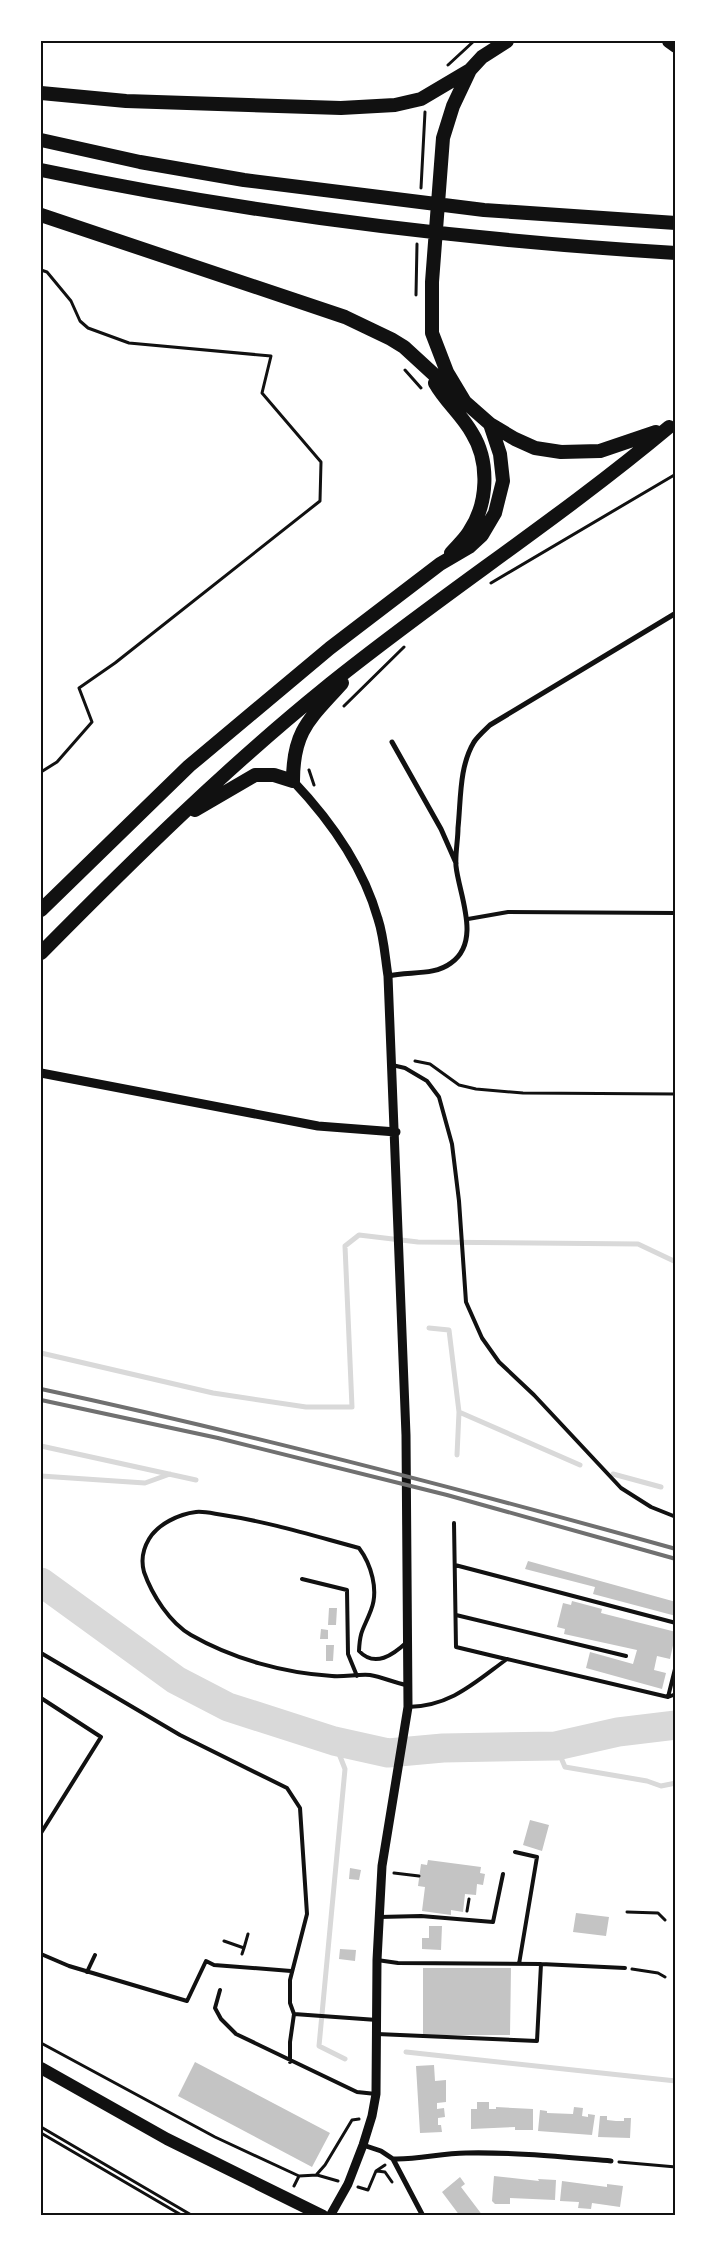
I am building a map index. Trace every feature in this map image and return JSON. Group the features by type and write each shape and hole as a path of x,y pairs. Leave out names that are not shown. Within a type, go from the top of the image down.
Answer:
{"highway":[{"path":"41,93 126,100 350,107 395,104 421,98 470,70 482,58 506,41"},
{"path":"669,41 676,46"},
{"path":"465,402 446,372 432,333 432,282 443,138 454,106 470,70"},
{"path":"41,140 140,162 244,180 484,210 676,223"},
{"path":"41,170 140,190 330,221 557,246 676,253"},
{"path":"41,215 345,317 391,339 490,424 535,448 562,452 600,451 632,442 672,424"},
{"path":"426,368 438,388 473,433 481,451 484,469 484,488 478,516 469,532 440,564"},
{"path":"41,910 189,766 330,648 440,564 469,548 482,535 494,513 502,481 500,454 490,424"},
{"path":"41,953 172,823 265,739 365,656 612,474 672,424"},
{"path":"172,823 255,775 274,776 294,782 293,757 306,724 365,656"}],"main road":[{"path":"41,2068 167,2139 323,2216"}],"street":[{"path":"482,58 494,41"},
{"path":"456,865 462,772 474,742 490,725 676,613"},
{"path":"388,976 404,972 436,971 452,963 463,947 468,919 456,865 441,829 392,742"},
{"path":"294,782 320,810 353,859 368,890 379,920 388,976 396,1132 406,1435 409,1685 407,1720 382,1866 377,1960 376,2094 372,2116 348,2184 330,2216"},
{"path":"41,1073 318,1126 396,1132"},
{"path":"362,2145 381,2151 393,2159 423,2216"},
{"path":"393,2159 410,2160 464,2153 512,2153 611,2161"}],"lane":[{"path":"468,919 508,912 676,913"},
{"path":"392,1062 427,1081 439,1097 452,1144 459,1201 466,1302 482,1338 499,1362 534,1395 621,1488 651,1507 676,1517"},
{"path":"409,1637 392,1656 378,1660 365,1657 359,1651 360,1633 372,1608 374,1585 369,1561 359,1548 237,1517 197,1512 173,1519 154,1530 147,1542 142,1564 151,1586 166,1611 176,1623 190,1634 219,1648 267,1665 300,1673 334,1676 370,1675 409,1685"},
{"path":"454,1523 456,1647 668,1696 676,1694"},
{"path":"455,1565 676,1623"},
{"path":"302,1579 346,1590 348,1654 358,1676"},
{"path":"456,1615 626,1656"},
{"path":"348,1654 359,1651"},
{"path":"41,1653 180,1735 287,1788 294,1797 300,1808 307,1914 291,1971 290,2004 294,2014 290,2042 290,2062"},
{"path":"408,1706 437,1704 462,1692 507,1659"},
{"path":"668,1696 676,1665"},
{"path":"41,1698 101,1737 41,1833"},
{"path":"515,1852 536,1857 519,1964"},
{"path":"379,1917 421,1916 493,1922 503,1874"},
{"path":"41,1954 87,1972 187,2001 206,1961 214,1965 291,1971"},
{"path":"87,1972 95,1956"},
{"path":"377,1960 398,1963 541,1964 625,1968"},
{"path":"377,2034 537,2041 541,1964"},
{"path":"220,1990 215,2008 221,2019 236,2034 290,2062 357,2092 376,2094"},
{"path":"294,2014 377,2020"}],"path":[{"path":"415,268 416,302"},
{"path":"41,270 47,272 71,301 80,321 88,328 129,343 271,356 262,393 321,462 320,501 115,664 79,688 92,722 57,762 41,772"},
{"path":"403,368 427,394"},
{"path":"490,584 676,474"},
{"path":"342,707 405,646"},
{"path":"307,766 314,784 320,810"},
{"path":"392,1062 430,1064 459,1085 476,1089 523,1093 676,1094"},
{"path":"394,1873 419,1876"},
{"path":"627,1912 658,1914 665,1920"},
{"path":"242,1954 248,1934"},
{"path":"224,1941 244,1948"},
{"path":"625,1968 658,1972 665,1977"},
{"path":"41,2043 215,2137 299,2176 317,2175 326,2166 352,2120 372,2116"},
{"path":"41,2127 193,2216"},
{"path":"41,2133 183,2216"},
{"path":"368,2190 376,2171 393,2159"},
{"path":"611,2161 676,2167"},
{"path":"376,2171 385,2172 392,2182"}],"building":[{"path":"528,1561 676,1602 676,1616 593,1594 595,1587 525,1569"},
{"path":"572,1601 602,1609 601,1613 676,1632 670,1659 657,1656 654,1670 666,1673 662,1689 586,1668 590,1652 633,1664 637,1650 564,1634 565,1629 557,1627 563,1603 571,1605"},
{"path":"329,1608 337,1608 336,1625 328,1625"},
{"path":"321,1629 328,1630 328,1639 320,1639"},
{"path":"326,1645 334,1645 333,1661 326,1661"},
{"path":"530,1820 549,1825 542,1851 523,1845"},
{"path":"428,1860 481,1867 480,1873 485,1874 483,1885 477,1884 476,1895 465,1894 463,1912 451,1910 451,1915 422,1911 425,1887 418,1886 421,1864 427,1865"},
{"path":"350,1868 361,1870 359,1880 349,1879"},
{"path":"576,1913 609,1917 606,1936 573,1932"},
{"path":"429,1926 442,1926 441,1950 422,1949 422,1938 429,1938"},
{"path":"340,1949 356,1950 355,1961 339,1959"},
{"path":"423,1968 511,1968 510,2035 423,2035"},
{"path":"195,2062 330,2133 312,2167 178,2096"},
{"path":"434,2065 435,2081 446,2080 446,2102 437,2103 437,2109 444,2108 445,2117 438,2118 438,2125 441,2125 442,2132 420,2133 416,2066"},
{"path":"477,2102 489,2102 489,2109 496,2109 496,2107 533,2109 533,2130 515,2130 515,2127 471,2129 471,2109 477,2109"},
{"path":"574,2107 583,2108 582,2116 588,2117 588,2114 595,2115 592,2135 538,2131 540,2110 547,2111 547,2113 573,2114"},
{"path":"600,2116 607,2116 607,2120 616,2121 624,2121 624,2118 631,2118 630,2138 598,2137"},
{"path":"494,2176 539,2181 538,2179 556,2180 555,2200 510,2198 510,2204 495,2204 492,2201"},
{"path":"460,2177 465,2184 461,2187 483,2216 460,2216 442,2192"},
{"path":"562,2181 607,2187 607,2184 623,2186 620,2207 592,2203 591,2209 578,2208 579,2202 560,2201"}],"waterway":[{"path":"41,1353 213,1393 306,1407 352,1407 345,1246 359,1235 418,1242 638,1244 676,1262"},
{"path":"429,1328 449,1330 459,1412 580,1465"},
{"path":"457,1455 459,1412"},
{"path":"41,1446 196,1480"},
{"path":"41,1476 145,1483 170,1474"},
{"path":"613,1474 661,1487"},
{"path":"41,1582 176,1680 228,1707 334,1741 388,1753 443,1748 556,1746 618,1732 676,1725"},
{"path":"334,1741 345,1769 319,2046 345,2059"},
{"path":"556,1746 565,1767 647,1781 661,1786 676,1783"},
{"path":"406,2052 676,2081"}],"railway":[{"path":"41,1389 201,1425 360,1464 676,1549"},
{"path":"41,1400 218,1438 447,1495 676,1559"}]}
